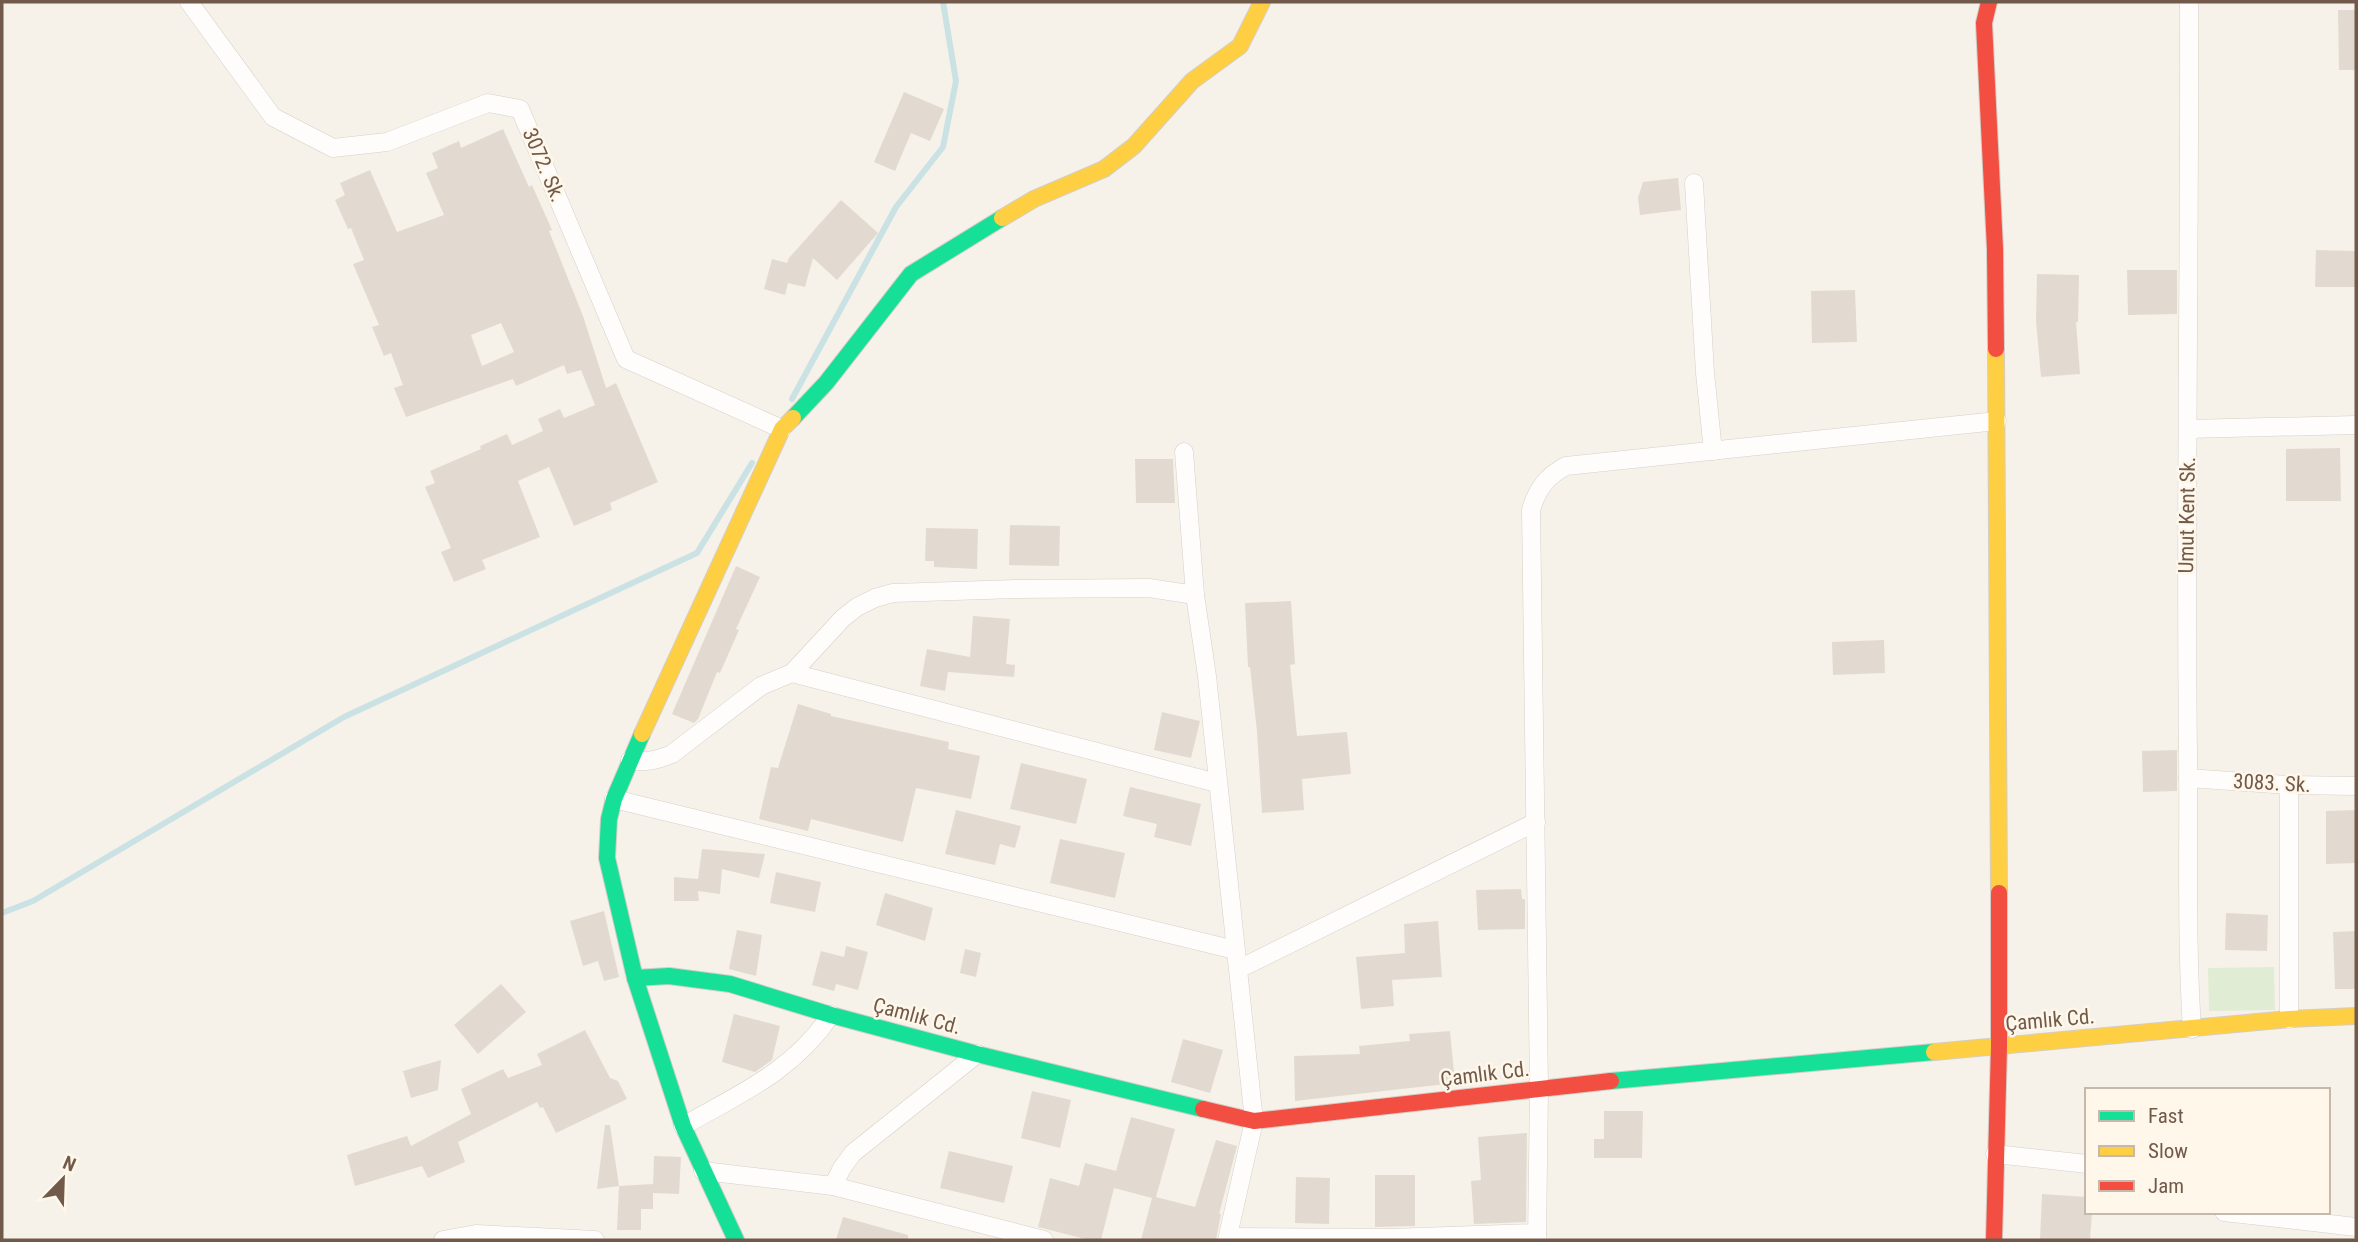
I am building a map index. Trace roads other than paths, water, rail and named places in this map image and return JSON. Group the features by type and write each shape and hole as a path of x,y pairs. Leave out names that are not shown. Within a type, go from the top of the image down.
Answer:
{"street":[{"name":"3072. Sk.","path":"189,2 274,117 333,148 387,142 488,103 520,109 626,359 782,429"},
{"path":"736,1240 683,1126 635,978 607,858 608,819 630,761 782,429 826,383 911,274 1034,198 1104,169 1134,146 1192,81 1240,46 1262,2"},
{"path":"1989,2 1984,23 1994,249 1997,421 1999,1046 1994,1240"},
{"name":"Umut Kent Sk.","path":"2189,2 2186,595 2188,965 2192,1029"},
{"path":"1694,183 1705,373 1713,451"},
{"path":"1184,452 1195,595 1207,676 1254,1121 1227,1238 1537,1237 1539,1088 1531,510 1536,494 1545,480 1566,466 1997,421"},
{"path":"2188,429 2356,425"},
{"path":"630,761 657,760 672,754 761,686 792,673 843,618 866,603 893,593 1149,588 1195,595"},
{"path":"792,673 1217,783"},
{"name":"3083. Sk.","path":"2188,778 2289,786 2356,786"},
{"path":"2289,786 2289,1019"},
{"path":"614,799 1236,950"},
{"path":"1239,969 1536,822"},
{"name":"Çamlık Cd.","path":"635,978 669,976 730,985 831,1016 976,1054 1254,1121 1539,1088 2289,1019 2356,1016"},
{"path":"683,1126 775,1074 803,1051 831,1016"},
{"path":"833,1186 853,1153 976,1054"},
{"path":"1995,1154 2085,1164"},
{"path":"703,1171 833,1186 1044,1240"},
{"path":"2242,1214 2356,1227"},
{"path":"443,1240 476,1234 596,1240"}],"waterway":[{"path":"792,399 896,207 943,147 956,81 943,2"},
{"path":"2,913 33,901 344,717 697,553 752,463"}]}
